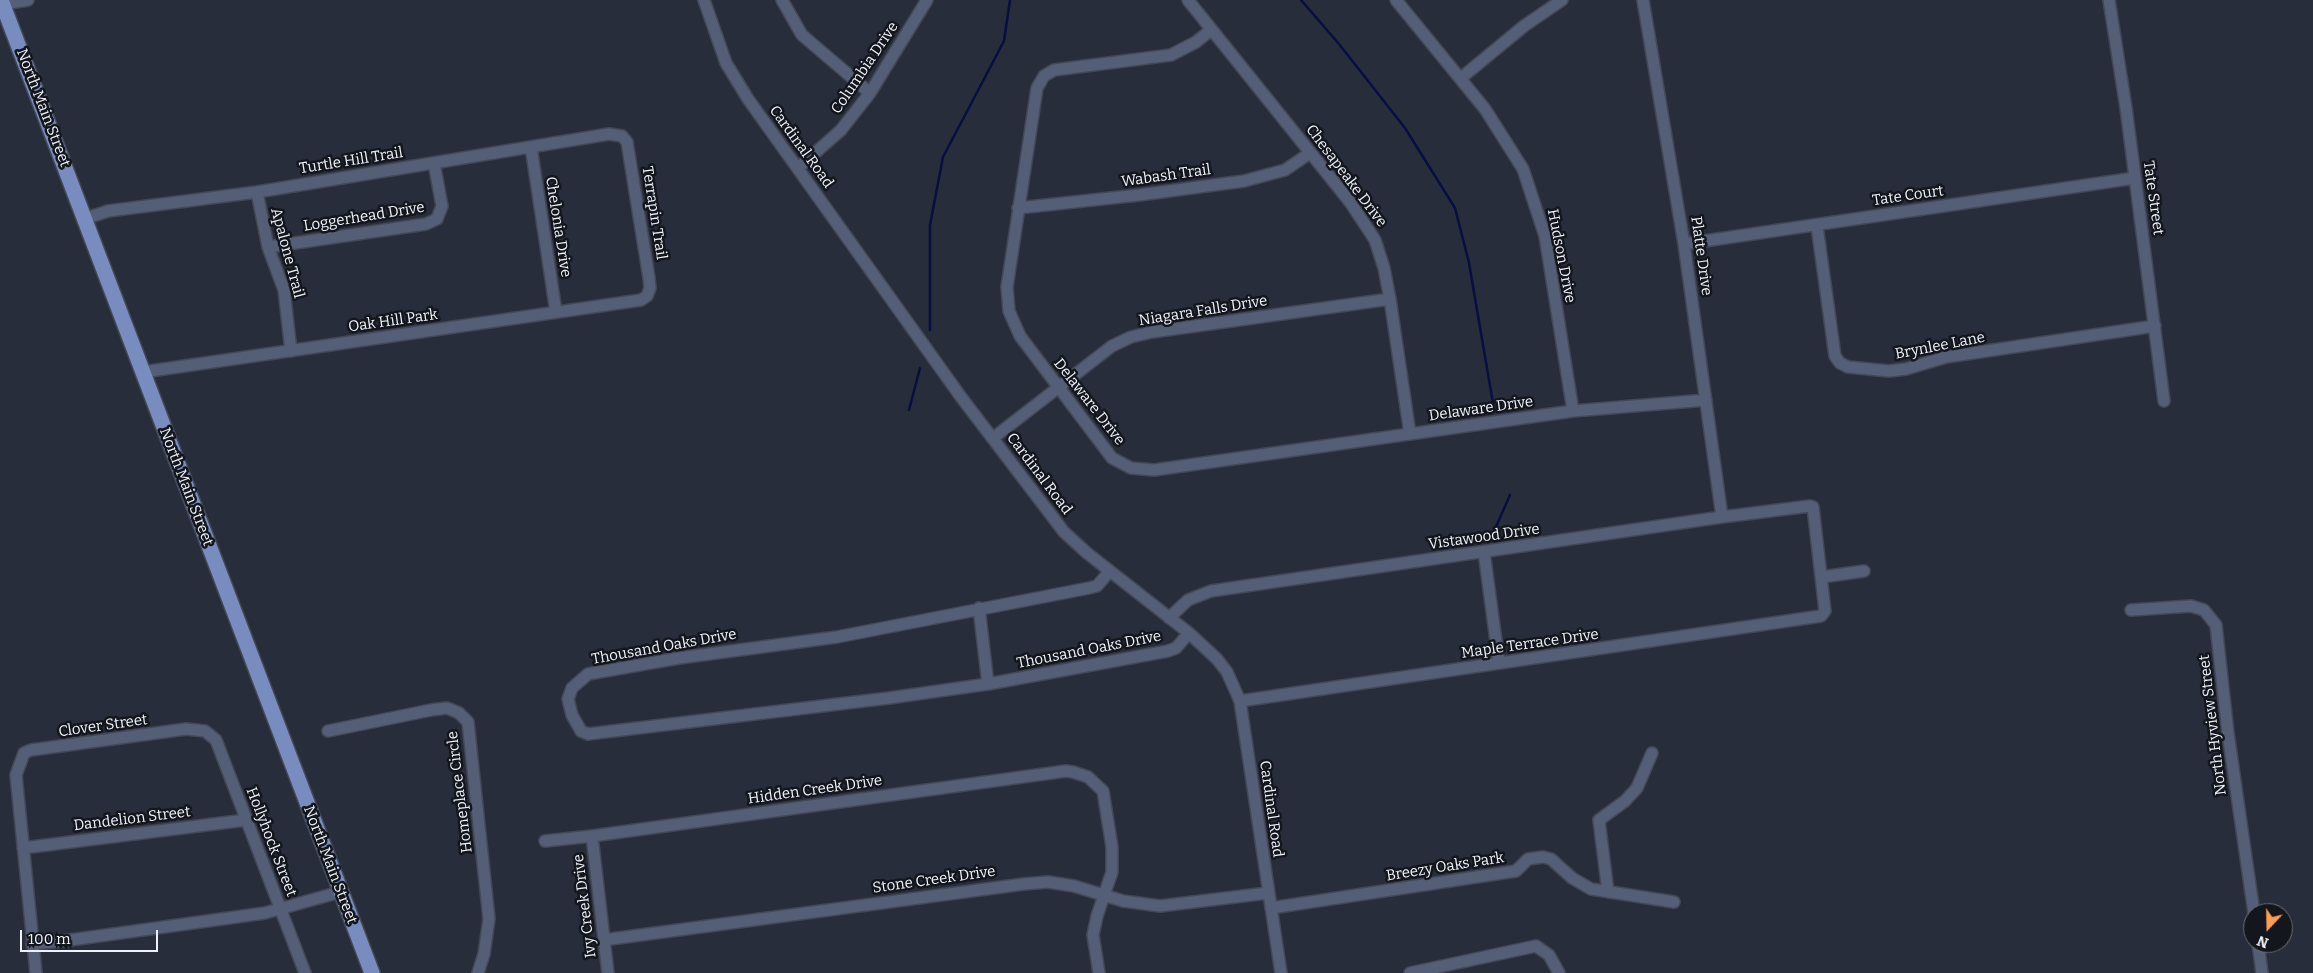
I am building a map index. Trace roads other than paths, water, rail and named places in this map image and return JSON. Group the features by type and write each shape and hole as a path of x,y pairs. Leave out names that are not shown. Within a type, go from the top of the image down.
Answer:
{"main road":[{"name":"North Main Street","path":"2,2 372,973"}],"street":[{"path":"2,2 28,0"},
{"name":"Cardinal Road","path":"704,0 726,63 748,99 961,397 1064,532 1189,633 1217,659 1227,672 1240,701 1281,973"},
{"path":"782,0 802,35 870,92"},
{"name":"Columbia Drive","path":"798,168 841,130 870,92 927,0"},
{"name":"Chesapeake Drive","path":"1188,0 1350,202 1375,240 1384,268 1390,299 1410,434"},
{"name":"Hudson Drive","path":"1396,0 1461,78 1506,139 1523,169 1545,236 1573,411"},
{"path":"1461,78 1524,26 1562,0"},
{"name":"Platte Drive","path":"1643,0 1684,244 1722,517"},
{"name":"Tate Street","path":"2109,0 2135,178 2164,401"},
{"name":"Delaware Drive","path":"1211,30 1196,42 1171,54 1054,70 1044,76 1037,88 1007,287 1008,311 1020,336 1058,389 1112,458 1126,466 1143,470 1154,470 1573,411 1706,400"},
{"name":"Turtle Hill Trail","path":"84,218 108,212 256,192 608,134 622,136"},
{"name":"Terrapin Trail","path":"622,136 627,142 649,278 650,288 647,296"},
{"name":"Chelonia Drive","path":"530,147 556,312"},
{"name":"Wabash Trail","path":"1018,208 1139,196 1244,181 1285,170 1310,153"},
{"name":"Loggerhead Drive","path":"268,247 426,224 437,219 442,206 434,163"},
{"name":"Tate Court","path":"1684,244 1818,226 2135,178"},
{"name":"Apalone Trail","path":"256,192 268,247 284,290 291,351"},
{"name":"Brynlee Lane","path":"1818,226 1835,356 1840,363 1848,367 1889,371 1906,369 1946,357 2155,326"},
{"name":"Oak Hill Park","path":"143,372 641,300 647,296"},
{"name":"Niagara Falls Drive","path":"993,438 1112,346 1130,337 1152,332 1390,299"},
{"name":"Vistawood Drive","path":"1169,618 1188,600 1212,591 1722,517 1812,506 1822,576"},
{"path":"1484,552 1500,663"},
{"name":"Thousand Oaks Drive","path":"1110,570 1096,586 837,637 679,658 588,674 572,688 568,699 572,716 581,730 588,734 988,684 1168,651 1176,648 1189,633"},
{"path":"1822,576 1864,571"},
{"name":"Maple Terrace Drive","path":"1240,701 1823,615 1825,611 1822,576"},
{"name":"North Hyview Street","path":"2132,610 2191,606 2204,610 2216,626 2228,732 2253,903"},
{"path":"979,608 988,684"},
{"name":"Homeplace Circle","path":"328,731 447,708 459,713 468,722 489,918 484,954 478,973"},
{"name":"Clover Street","path":"23,848 16,775 24,754 31,750 186,729 200,730"},
{"name":"Hollyhock Street","path":"200,730 205,731 216,740 305,973"},
{"path":"1608,892 1600,820 1625,801 1637,788 1652,753"},
{"name":"Hidden Creek Drive","path":"545,841 1066,771 1088,777 1103,791 1112,846 1112,872 1104,894"},
{"name":"Dandelion Street","path":"23,848 246,820"},
{"name":"Ivy Creek Drive","path":"592,836 608,973"},
{"path":"23,848 36,973"},
{"name":"Breezy Oaks Park","path":"1271,908 1516,871 1528,860 1543,857 1557,862 1580,884 1608,892 1674,902"},
{"name":"Stone Creek Drive","path":"603,940 1048,882 1074,886 1141,905 1160,906 1268,893"},
{"path":"32,944 255,914 340,892"},
{"path":"1098,973 1093,935 1104,894"},
{"path":"1410,973 1536,946 1549,955 1558,973"},
{"path":"2259,953 2262,973"}],"waterway":[{"path":"930,330 930,225 943,157 1004,41 1010,0"},
{"path":"1301,0 1339,44 1405,128 1455,208 1469,263 1494,409"},
{"path":"909,410 920,368"},
{"path":"1495,529 1510,495"}]}
